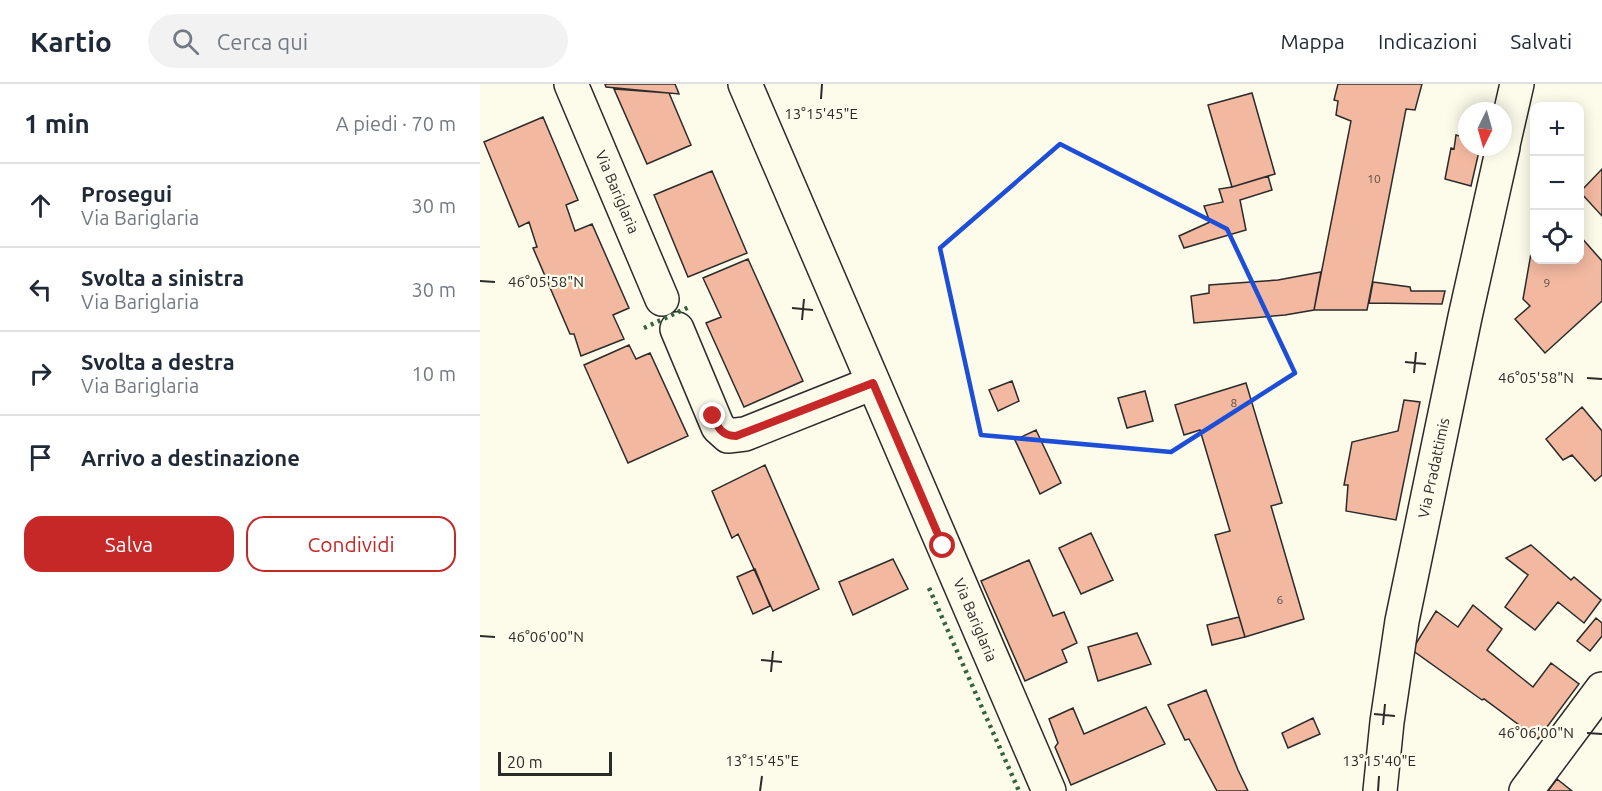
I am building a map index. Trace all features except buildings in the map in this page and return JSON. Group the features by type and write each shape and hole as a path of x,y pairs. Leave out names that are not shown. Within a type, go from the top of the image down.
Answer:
{"street":[{"name":"Via Bariglaria","path":"571,84 662,299"},
{"name":"Via Bariglaria","path":"745,84 1049,791"},
{"name":"Via Pradattimis","path":"1512,103 1516,84"},
{"name":"Via Pradattimis","path":"1380,791 1387,722 1402,621 1501,156"},
{"path":"677,329 718,427 728,436 746,434 873,383"},
{"path":"1526,791 1602,689"}],"highlighted area":[{"path":"1060,144 1227,229 1295,373 1171,452 981,435 940,248"}],"hedge":[{"path":"644,328 689,307"},
{"path":"929,588 1019,791"}],"route":[{"path":"713,416 721,431 728,436 746,434 873,383 943,546"}]}
